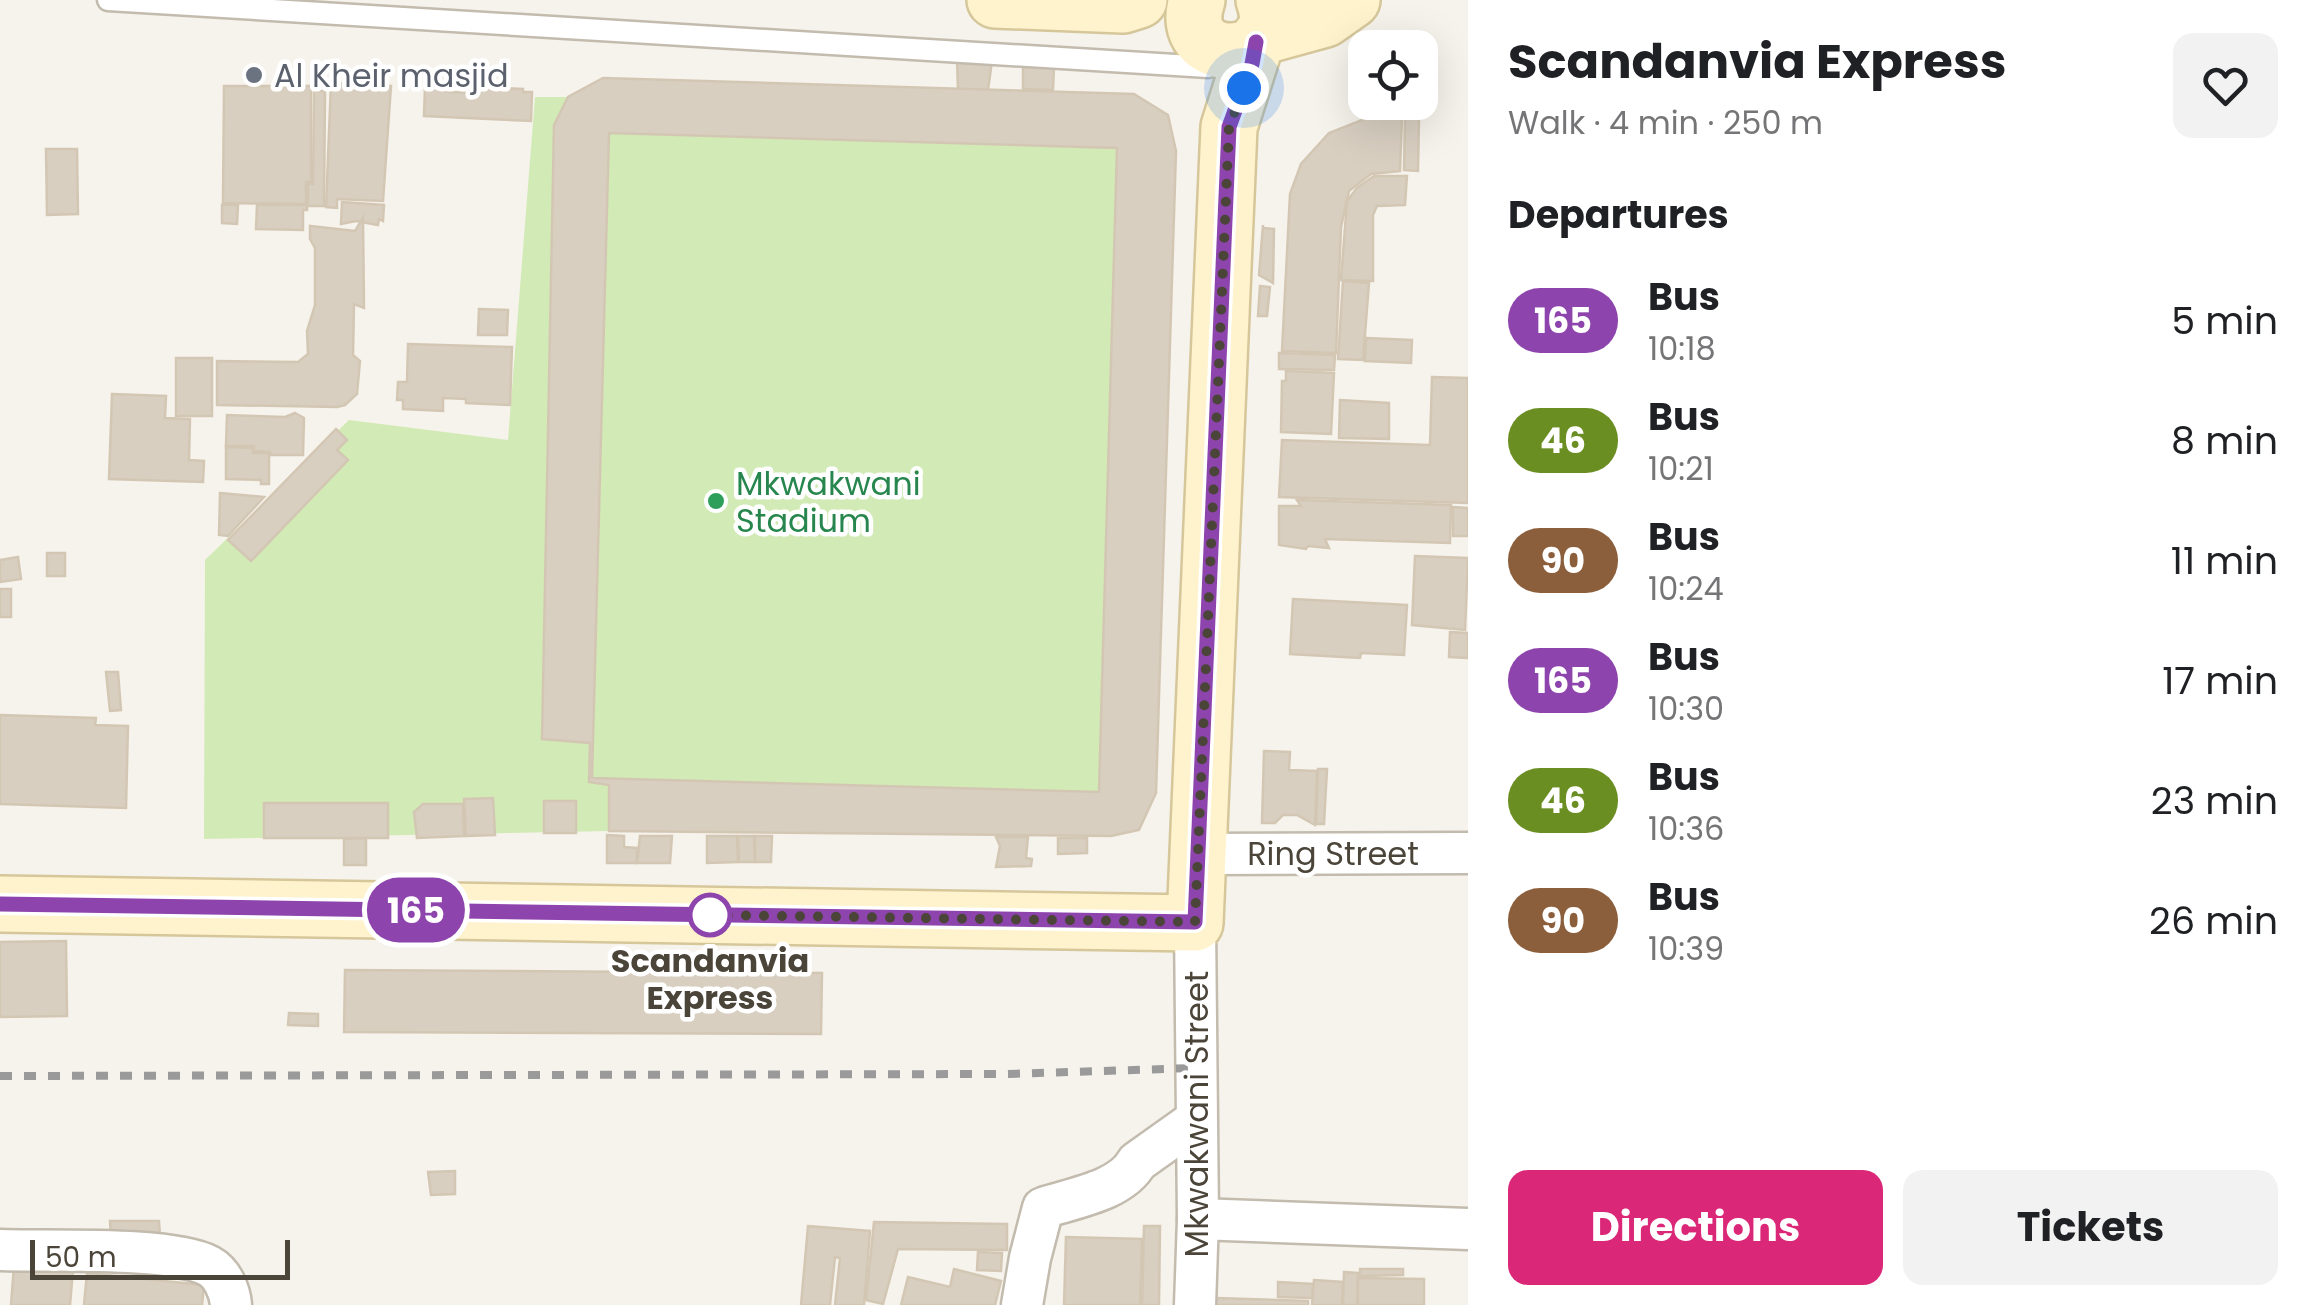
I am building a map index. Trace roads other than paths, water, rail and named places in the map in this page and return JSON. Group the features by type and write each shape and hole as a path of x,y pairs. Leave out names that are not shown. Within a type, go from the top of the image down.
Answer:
{"main road":[{"path":"995,0 1131,3 1144,17 1227,32 1326,18 1352,0"},
{"name":"Mkwakwani Street","path":"0,904 1195,922 1229,127 1252,64 1227,32"}],"street":[{"name":"Ring Street","path":"1197,854 1468,853"},
{"name":"Mkwakwani Street","path":"1194,1305 1198,1219 1195,922"},
{"path":"1022,1305 1044,1208 1106,1188 1196,1120"},
{"path":"1198,1219 1468,1228"},
{"path":"0,1250 188,1259 215,1270 231,1305"}],"lane":[{"path":"108,0 1227,32"}],"railway":[{"path":"0,1076 1008,1074 1195,1068"}],"place":[{"name":"Al Kheir masjid","path":"254,75"},
{"name":"Mkwakwani Stadium","path":"716,501"},
{"name":"Scandanvia Express","path":"710,915"}]}
